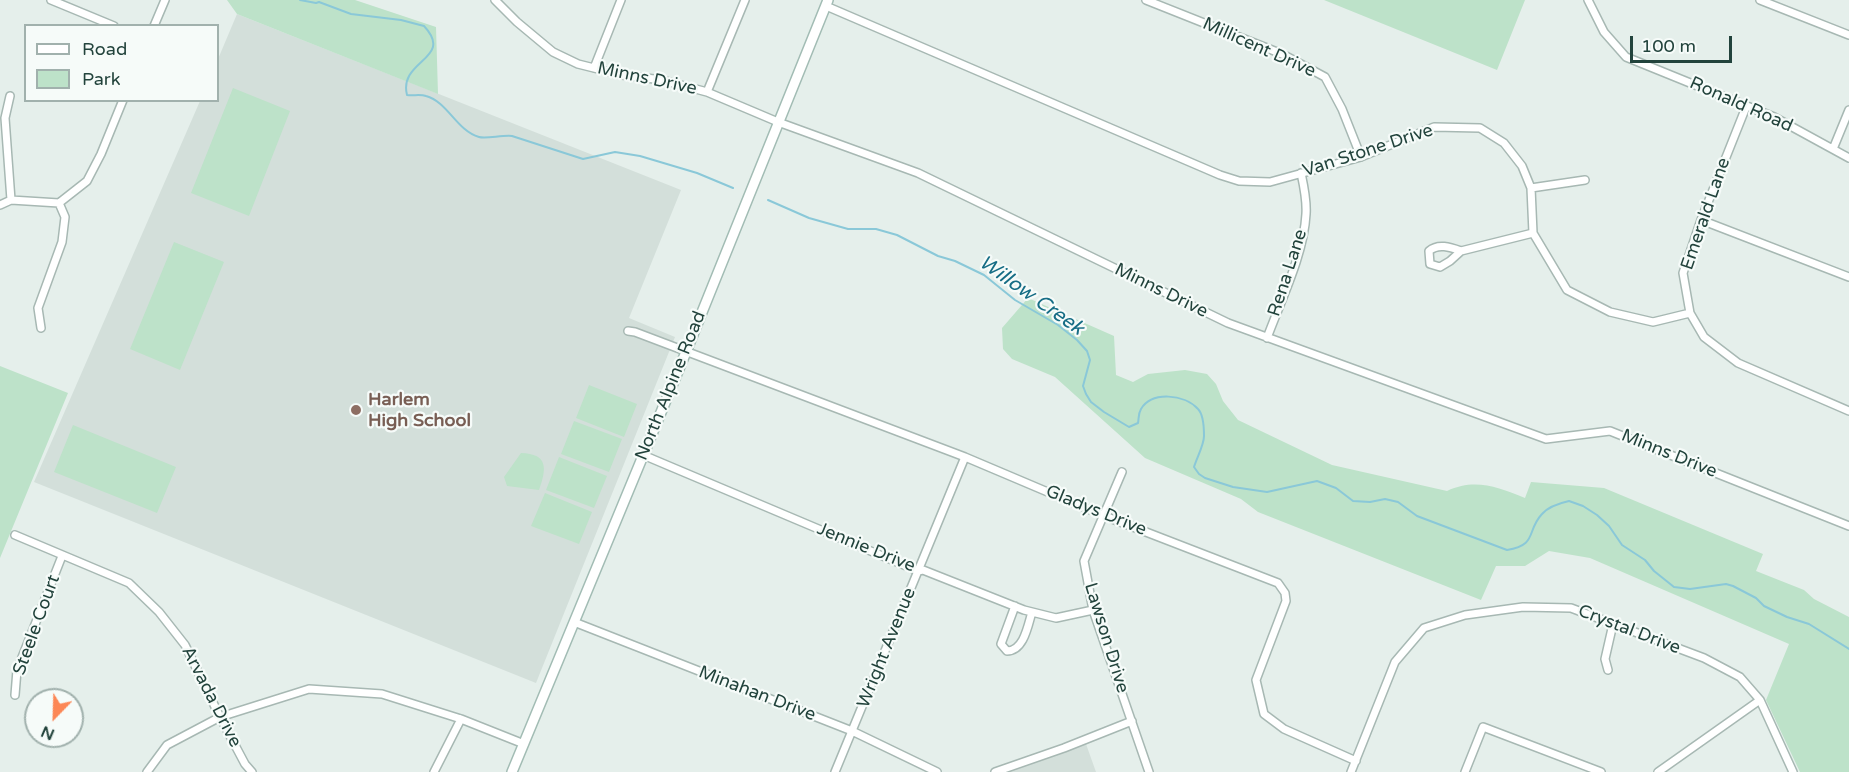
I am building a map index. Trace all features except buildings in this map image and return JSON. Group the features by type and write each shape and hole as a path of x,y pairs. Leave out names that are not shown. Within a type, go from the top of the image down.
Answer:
{"main road":[{"name":"North Alpine Road","path":"512,772 686,352 827,3"}],"street":[{"path":"51,0 109,24"},
{"path":"155,24 165,0"},
{"name":"Minns Drive","path":"495,0 553,52 578,64 622,75 662,80 706,92 778,122 918,173 1228,323 1546,439 1610,431 1849,526"},
{"path":"594,68 621,0"},
{"path":"706,92 745,0"},
{"name":"Millicent Drive","path":"1146,0 1282,54 1324,77 1342,109 1360,157"},
{"path":"1760,0 1849,35"},
{"name":"Ronald Road","path":"1588,1 1604,32 1626,57 1774,117 1849,158"},
{"name":"Van Stone Drive","path":"827,3 1220,175 1239,181 1270,182 1360,157 1434,127 1480,128 1504,143 1522,166 1532,188 1533,233"},
{"path":"10,96 5,118 11,200"},
{"path":"0,205 11,200 59,203 87,181 101,154 122,102"},
{"name":"Emerald Lane","path":"1746,107 1701,220 1683,273 1690,313 1704,337 1737,363 1849,411"},
{"path":"1833,149 1849,110"},
{"name":"Rena Lane","path":"1267,338 1295,263 1303,233 1306,197 1301,173"},
{"path":"1532,188 1585,180"},
{"path":"41,328 38,308 62,242 64,217 59,203"},
{"path":"1701,220 1849,277"},
{"path":"1461,251 1533,233 1568,290 1602,308 1653,322 1690,313"},
{"name":"Gladys Drive","path":"628,331 965,457 1102,515 1278,583 1287,601 1256,680 1264,714 1284,729 1356,761"},
{"name":"Jennie Drive","path":"643,455 918,571 923,570 1032,612 1056,618 1093,609"},
{"name":"Wright Avenue","path":"835,772 965,457"},
{"name":"Lawson Drive","path":"1122,472 1084,561 1093,609 1149,772"},
{"name":"Arvada Drive","path":"15,535 129,584 159,612 185,645 220,717 245,764 252,772"},
{"name":"Steele Court","path":"15,695 17,670 62,556"},
{"path":"1015,606 1001,644 1007,651 1015,650 1020,646 1032,612"},
{"name":"Crystal Drive","path":"1351,772 1395,662 1424,628 1465,615 1523,607 1571,608 1704,658 1740,677 1760,700 1793,772"},
{"name":"Minahan Drive","path":"574,622 852,731 938,772"},
{"path":"1608,670 1605,659 1613,624"},
{"path":"147,772 167,745 220,717 309,689 382,694 461,719 524,744"},
{"path":"1658,772 1760,700"},
{"path":"434,772 461,719"},
{"path":"994,772 1132,721"},
{"path":"1465,772 1483,727 1601,772"}],"shaded area":[{"name":"Harlem High School","path":"237,14 681,190 629,318 675,337 536,683 34,482 200,102 219,102 219,57"},
{"path":"1086,744 1096,772 1004,772"}],"green space":[{"path":"227,0 355,0 436,27 438,94 237,14"},
{"path":"1324,0 1525,0 1497,70"},
{"path":"233,88 290,111 249,216 191,193"},
{"path":"174,242 224,262 180,370 130,349"},
{"path":"1028,298 1114,336 1116,375 1133,382 1148,374 1185,370 1207,374 1216,384 1223,401 1238,420 1332,465 1447,491 1467,485 1486,485 1525,498 1531,482 1604,488 1763,554 1756,571 1804,590 1814,599 1849,617 1849,772 1800,772 1766,700 1789,644 1590,558 1549,551 1525,566 1496,566 1481,600 1258,512 1241,499 1145,458 1055,377 1012,359 1003,349 1002,328"},
{"path":"0,366 68,393 0,558"},
{"path":"589,385 637,404 624,437 576,418"},
{"path":"574,421 622,439 609,472 561,454"},
{"path":"73,425 176,467 157,513 54,472"},
{"path":"521,453 541,459 544,469 539,490 507,486 504,477"},
{"path":"559,457 607,476 594,508 546,490"},
{"path":"545,493 592,512 579,544 531,526"}],"waterway":[{"name":"Willow Creek","path":"300,0 319,2 351,14 401,20 424,26 432,37 433,46 430,53 410,74 406,83 407,95 424,95 434,99 464,128 479,137 512,136 583,159 615,152 640,156 697,173 733,188"},
{"name":"Willow Creek","path":"768,200 809,218 848,229 876,229 897,235 938,256 955,261 984,275 1015,300 1058,325 1077,340 1087,351 1090,360 1083,386 1086,394 1091,402 1104,412 1129,427 1138,423 1141,409 1153,399 1177,398 1192,404 1201,414 1204,433 1203,443 1194,467 1205,478 1233,487 1267,492 1317,481 1336,488 1353,501 1370,502 1385,499 1398,502 1417,516 1507,550 1523,545 1537,520 1545,512 1569,501 1597,515 1609,526 1622,545 1645,560 1654,571 1674,587 1690,589 1726,584 1733,586 1756,598 1764,606 1809,624 1849,649"}],"place":[{"name":"Harlem High School","path":"356,410"}]}
